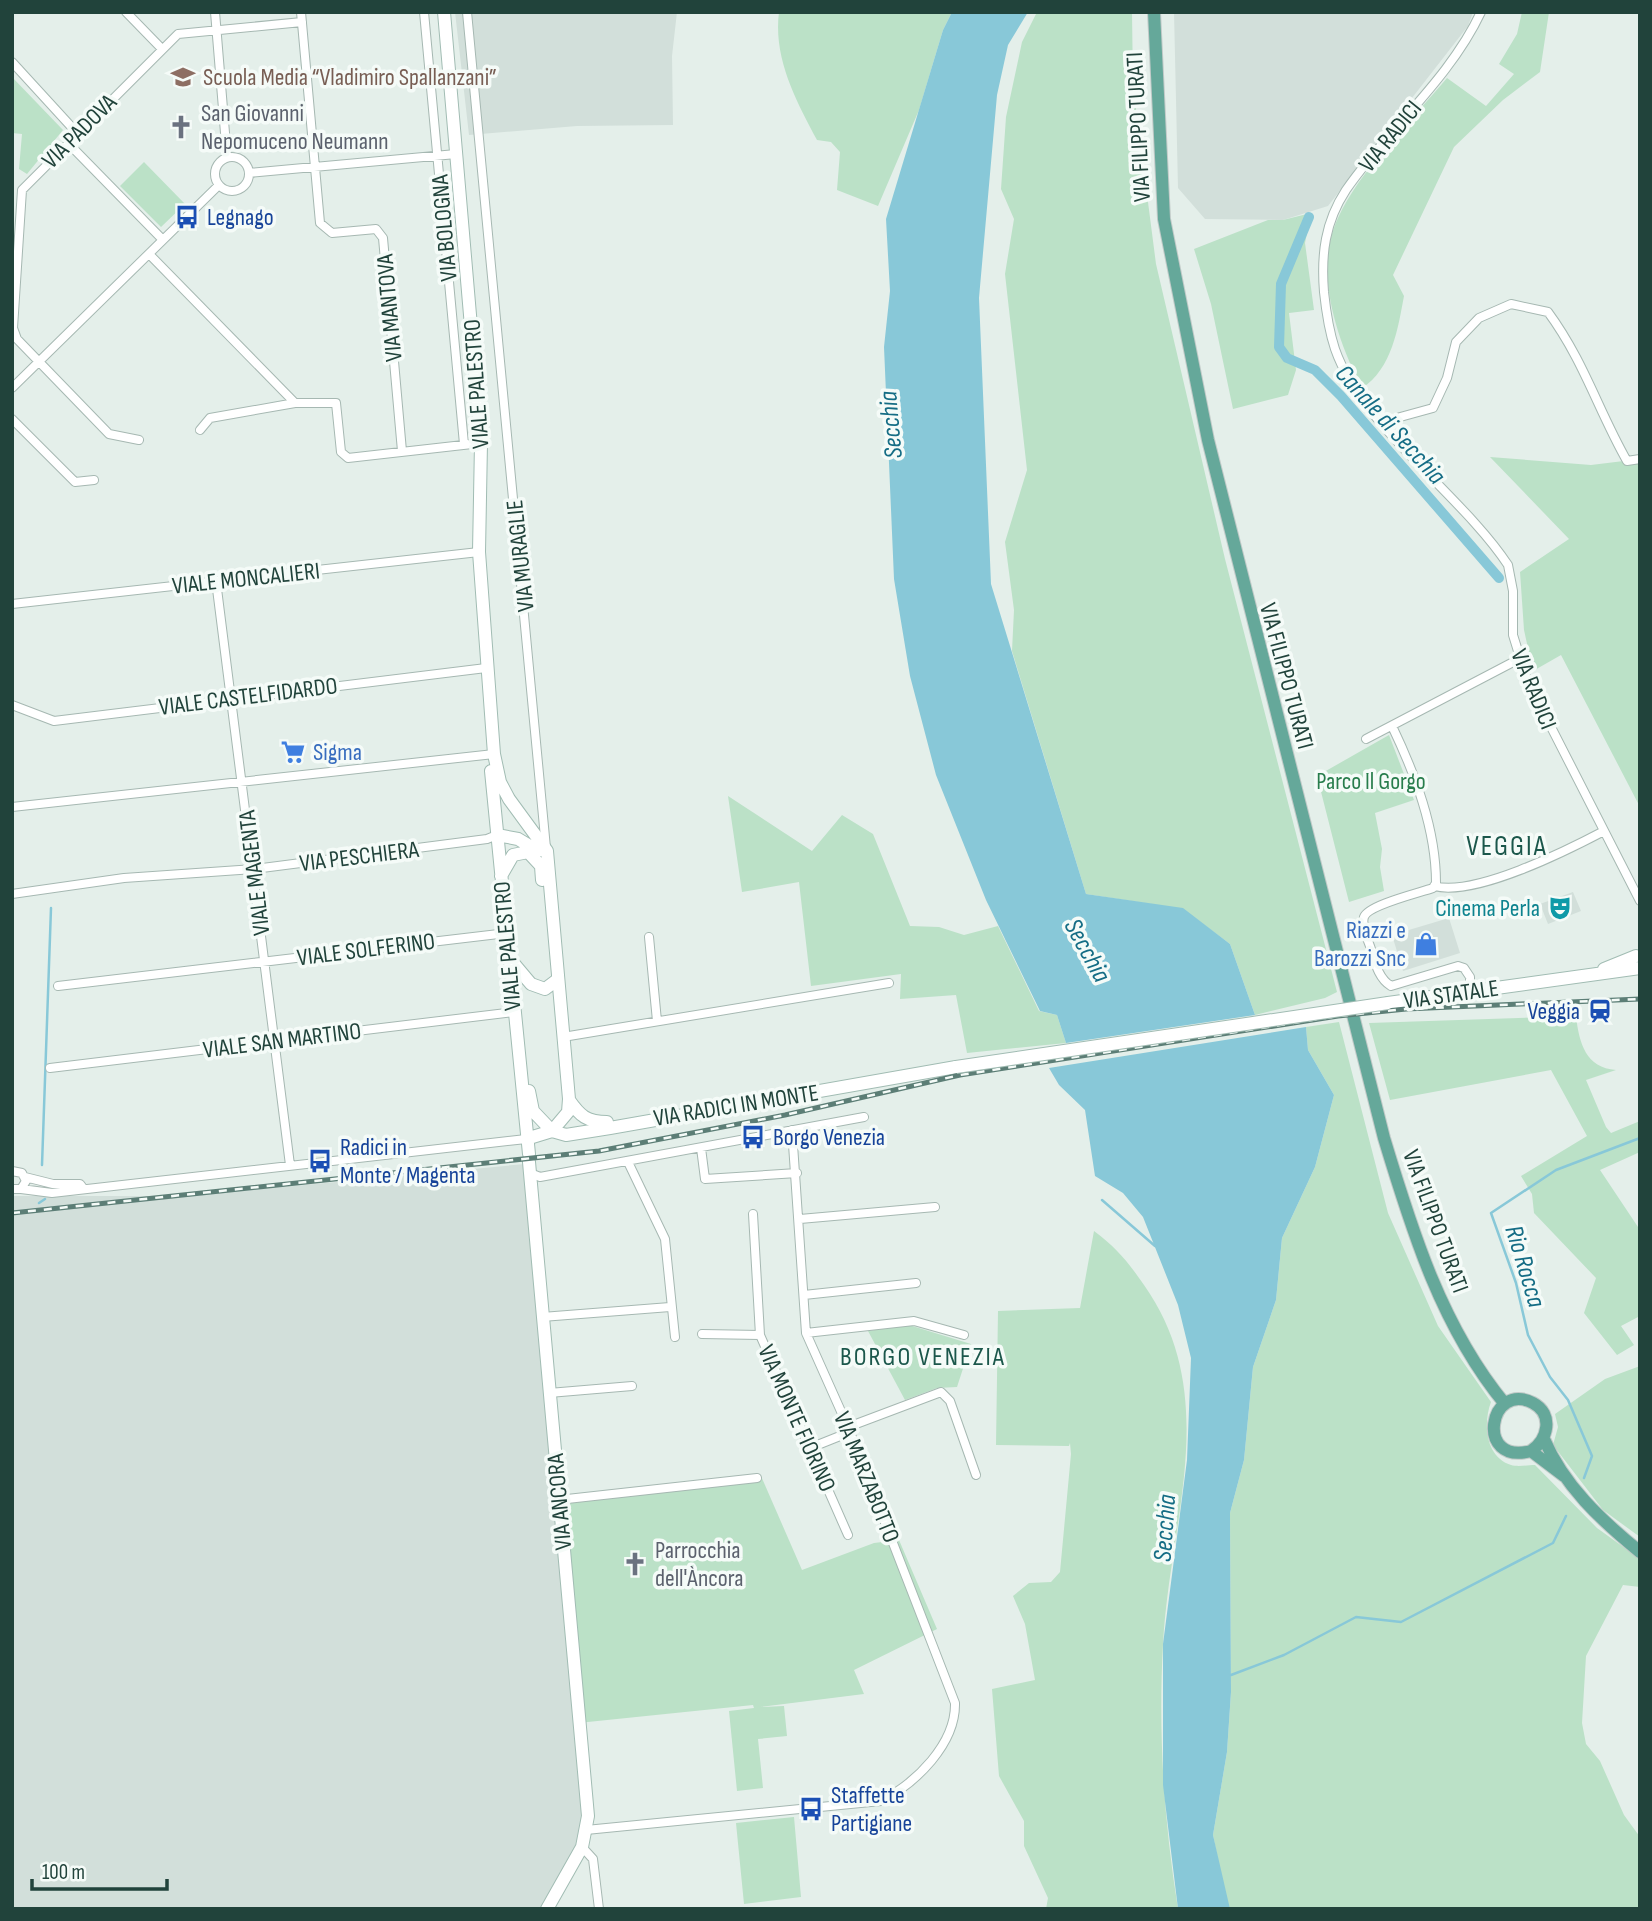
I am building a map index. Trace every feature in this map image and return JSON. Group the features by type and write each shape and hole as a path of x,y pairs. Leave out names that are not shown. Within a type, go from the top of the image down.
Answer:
{"main road":[{"name":"VIA FILIPPO TURATI","path":"1154,12 1164,219 1208,440 1241,583 1384,1138 1406,1211 1445,1308 1489,1384 1506,1404"},
{"name":"VIALE PALESTRO","path":"443,13 481,443 479,552 494,754 500,782 509,799 547,851"},
{"name":"VIALE PALESTRO","path":"494,754 491,763 497,835 529,1163"},
{"path":"497,835 518,839 539,852 544,863 550,901"},
{"name":"VIA MURAGLIE","path":"547,851 569,1099"},
{"path":"501,876 513,855 528,852 536,858 541,866 547,933 553,940"},
{"name":"VIA STATALE","path":"1388,1003 1598,973 1639,958"},
{"path":"509,959 535,987 545,989 557,980"},
{"name":"VIA RADICI IN MONTE","path":"526,1139 552,1131 566,1135 956,1067 1388,1003"},
{"path":"518,1055 527,1073 533,1111 552,1131 568,1112 569,1099"},
{"path":"569,1099 577,1112 590,1122 616,1125"},
{"name":"VIA ANCORA","path":"529,1163 588,1816 582,1847 547,1909"},
{"path":"1525,1400 1539,1407 1547,1422 1544,1439 1531,1451 1522,1453 1505,1449 1494,1435 1494,1417 1506,1404 1525,1400"},
{"path":"1544,1439 1564,1476 1589,1507 1640,1552"},
{"path":"1531,1451 1564,1476"}],"street":[{"path":"126,12 162,49"},
{"path":"215,12 227,158 215,170 219,186 227,190 237,190 246,184 249,173 243,161 227,158"},
{"name":"VIA BOLOGNA","path":"424,12 464,444"},
{"name":"VIA MURAGLIE","path":"467,12 547,851"},
{"name":"VIA RADICI","path":"1481,12 1448,65 1348,188 1332,215 1324,243 1325,300 1335,349 1354,387 1508,565 1513,591 1513,635 1519,659 1546,720 1640,902"},
{"name":"VIA PADOVA","path":"139,440 109,434 17,339 13,328 22,190 178,34 301,17"},
{"name":"VIA MANTOVA","path":"301,17 320,223 332,233 376,229 382,234 402,451"},
{"path":"12,62 77,133"},
{"path":"68,142 163,240"},
{"path":"249,173 456,153"},
{"path":"12,388 219,186"},
{"path":"149,254 295,403"},
{"path":"1382,422 1433,408 1447,378 1456,342 1479,318 1511,304 1548,312 1572,345 1627,461 1640,459"},
{"path":"200,430 210,418 295,403 336,404 341,452 348,458 481,443"},
{"path":"12,419 75,482 94,480"},
{"name":"VIALE MONCALIERI","path":"12,604 479,552"},
{"name":"VIALE MAGENTA","path":"216,582 233,698 290,1165"},
{"path":"1366,740 1519,659"},
{"name":"VIALE CASTELFIDARDO","path":"12,705 54,720 486,668"},
{"path":"1392,726 1405,754 1433,838 1434,887"},
{"path":"12,807 494,754"},
{"path":"1471,992 1470,977 1464,968 1458,966 1391,986 1384,982 1363,925 1368,911 1434,887 1449,890 1559,855 1604,831"},
{"name":"VIA PESCHIERA","path":"12,894 124,878 254,869 487,839 497,835"},
{"name":"VIALE SOLFERINO","path":"58,986 507,933"},
{"path":"649,937 657,1021"},
{"path":"563,1037 890,983"},
{"name":"VIALE SAN MARTINO","path":"50,1068 514,1012"},
{"path":"628,1162 864,1117"},
{"name":"VIA MARZABOTTO","path":"586,1830 871,1803 892,1795 943,1748 954,1727 956,1703 849,1430 806,1333 792,1130"},
{"name":"VIA RADICI IN MONTE","path":"25,1177 17,1189 52,1193 526,1139"},
{"path":"701,1148 705,1179 797,1173"},
{"path":"529,1163 624,1158 628,1162 665,1239 675,1338"},
{"name":"VIA RADICI IN MONTE","path":"13,1170 25,1177 53,1184 80,1184 83,1188"},
{"path":"800,1219 935,1207"},
{"name":"VIA MONTE FIORINO","path":"754,1214 760,1335 848,1535"},
{"path":"804,1295 916,1283"},
{"path":"542,1317 670,1307"},
{"path":"806,1333 914,1321 964,1335"},
{"path":"702,1334 760,1335"},
{"path":"549,1393 632,1386"},
{"path":"810,1448 941,1392 950,1401 976,1475"},
{"path":"558,1500 757,1478"},
{"path":"582,1847 593,1859 599,1909"}],"shaded area":[{"path":"455,12 677,12 672,56 673,125 577,126 469,135"},
{"path":"1174,12 1473,12 1468,26 1328,206 1283,220 1205,219 1178,188"},
{"name":"Cinema Perla","path":"1573,892 1581,911 1548,924 1540,904"},
{"name":"Riazzi e Barozzi Snc","path":"1449,918 1460,953 1403,971 1392,935"},
{"path":"525,1164 587,1811 582,1834 545,1909 12,1909 12,1196 188,1196"}],"green space":[{"path":"779,12 952,12 943,30 919,110 878,206 837,190 840,152 831,142 817,140 794,94 779,46"},
{"path":"1037,12 1132,12 1133,86 1156,264 1225,559 1337,992 1325,998 1255,1015 1230,944 1183,909 1086,894 1012,651 1014,610 1005,542 1027,470 1005,274 1014,219 1001,189 1006,117 1022,42"},
{"path":"1522,12 1549,12 1540,72 1503,100 1454,147 1393,275 1404,296 1392,347 1380,370 1362,388 1344,349 1331,305 1328,260 1338,218 1347,200 1373,164 1447,78 1486,106 1514,74 1499,64 1517,34"},
{"path":"12,77 63,130 27,174 19,169 22,134 12,133"},
{"path":"144,162 185,204 161,227 120,186"},
{"path":"1311,213 1305,243 1314,310 1289,313 1296,370 1288,395 1233,409 1211,304 1194,249 1268,220 1283,220"},
{"path":"1490,457 1591,465 1640,459 1640,807 1561,655 1533,671 1524,630 1520,572 1569,539"},
{"name":"Parco Il Gorgo","path":"1389,735 1414,800 1375,813 1382,849 1380,867 1384,891 1349,902 1317,776"},
{"path":"728,796 812,851 842,815 873,834 910,926 939,927 964,935 998,926 1039,1011 1057,1015 1066,1043 967,1053 956,995 900,999 901,974 811,986 799,882 742,892"},
{"path":"1576,1016 1579,1036 1591,1059 1598,1065 1616,1070 1586,1080 1606,1127 1611,1133 1640,1121 1640,1152 1600,1170 1640,1230 1640,1316 1621,1326 1634,1345 1617,1355 1584,1313 1596,1278 1534,1213 1532,1194 1521,1176 1587,1136 1551,1070 1390,1100 1369,1023"},
{"path":"1339,1022 1388,1213 1438,1326 1491,1402 1487,1429 1491,1447 1502,1461 1511,1465 1535,1465 1597,1528 1640,1559 1640,1587 1623,1585 1586,1656 1582,1723 1586,1744 1600,1761 1624,1815 1640,1837 1640,1909 1230,1909 1226,1899 1213,1835 1227,1752 1231,1692 1230,1513 1244,1460 1253,1367 1276,1300 1282,1238 1315,1167 1334,1095 1308,1050 1306,1027"},
{"path":"1094,1231 1122,1256 1144,1285 1168,1328 1181,1371 1186,1415 1185,1461 1167,1599 1161,1711 1166,1810 1178,1909 1046,1909 1048,1898 1024,1846 1024,1821 999,1776 992,1689 1035,1680 1025,1624 1013,1596 1029,1583 1051,1582 1060,1572 1071,1454 1070,1443 1069,1446 996,1445 998,1311 1080,1308"},
{"path":"909,1325 971,1344 957,1387 937,1388 905,1400 868,1331"},
{"path":"1640,1366 1640,1537 1603,1510 1553,1445 1558,1427 1555,1414 1605,1379"},
{"path":"761,1476 802,1570 874,1543 899,1540 937,1629 854,1670 864,1694 760,1707 784,1706 787,1736 758,1739 763,1788 737,1791 729,1711 754,1708 753,1705 578,1723 557,1500"},
{"path":"794,1817 801,1897 744,1904 736,1823"}],"water":[{"name":"Secchia","path":"952,12 1028,12 1008,45 997,95 979,298 991,584 1086,894 1183,908 1230,944 1255,1015 1066,1043 1057,1015 1040,1011 986,900 936,775 910,676 894,579 884,347 890,291 886,219 943,30"},
{"path":"1306,1027 1308,1050 1334,1095 1315,1167 1282,1238 1276,1300 1253,1367 1244,1460 1230,1513 1231,1692 1227,1752 1213,1835 1230,1909 1178,1909 1163,1785 1163,1644 1187,1460 1191,1358 1178,1305 1143,1217 1123,1193 1095,1176 1085,1110 1059,1085 1049,1068"}],"waterway":[{"name":"Canale di Secchia","path":"1309,217 1281,284 1279,347 1287,358 1315,370 1341,396 1499,578"},
{"path":"42,1165 51,908"},
{"name":"Rio Rocca","path":"1584,1478 1592,1456 1568,1400 1550,1377 1528,1335 1516,1283 1491,1213 1556,1170 1640,1138"},
{"path":"39,1203 45,1199"},
{"path":"1102,1200 1155,1246"},
{"name":"Rio Rocca","path":"1231,1675 1284,1655 1356,1617 1401,1622 1553,1543 1566,1516"}],"railway":[{"path":"12,1213 599,1151 785,1115 960,1075 1338,1016 1406,1009 1640,999"}],"place":[{"name":"Scuola Media “Vladimiro Spallanzani”","path":"183,77"},
{"name":"San Giovanni Nepomuceno Neumann","path":"181,127"},
{"name":"Legnago","path":"187,217"},
{"name":"Sigma","path":"293,752"},
{"name":"Cinema Perla","path":"1560,908"},
{"name":"Riazzi e Barozzi Snc","path":"1426,944"},
{"name":"Veggia","path":"1600,1011"},
{"name":"Borgo Venezia","path":"753,1137"},
{"name":"Radici in Monte / Magenta","path":"320,1161"},
{"name":"Parrocchia dell'Àncora","path":"635,1564"},
{"name":"Staffette Partigiane","path":"811,1809"}],"district":[{"name":"VEGGIA","path":"1507,845"},
{"name":"BORGO VENEZIA","path":"923,1356"}]}
